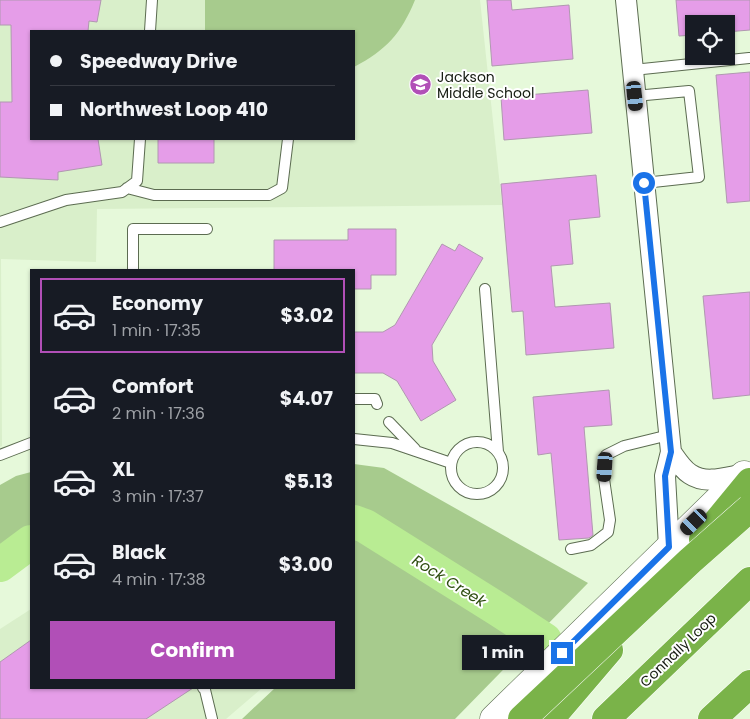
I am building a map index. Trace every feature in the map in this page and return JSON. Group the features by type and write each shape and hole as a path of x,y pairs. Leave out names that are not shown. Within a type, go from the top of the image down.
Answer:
{"highway":[{"path":"550,719 748,475"},
{"path":"522,719 690,561 750,508"},
{"name":"Connally Loop","path":"606,719 750,581"},
{"path":"712,719 747,686"},
{"path":"718,719 747,686"}],"main road":[{"path":"494,719 669,547 748,475"}],"street":[{"path":"626,0 670,443 665,476 669,547"},
{"path":"670,443 688,473 700,479 718,480 748,475"}],"lane":[{"path":"150,30 152,0"},
{"path":"633,70 749,58"},
{"path":"635,96 689,91 699,177 644,183"},
{"path":"0,222 66,200 122,192 137,181 140,140"},
{"path":"127,188 154,194 269,194 282,188 288,140"},
{"path":"133,269 133,229 207,229"},
{"path":"484,289 498,452"},
{"path":"355,399 375,399 377,404"},
{"path":"389,422 417,452"},
{"path":"355,439 392,443 451,463"},
{"path":"484,442 498,452 502,460 502,477 491,490 483,494 466,492 453,480 451,463 459,448 466,443 484,442"},
{"path":"0,455 30,443"},
{"path":"571,549 591,545 608,532 610,520 604,479 606,455 624,446 670,443"},
{"path":"206,689 212,719"}],"shaded area":[{"name":"Jackson Middle School","path":"0,0 480,0 502,205 97,209 96,262 1,259 2,446 0,447"},
{"path":"30,610 30,689 261,689 226,719 0,719 0,629"}],"green space":[{"path":"205,0 415,0 398,32 391,40 375,54 355,66 355,30 205,30"},
{"path":"355,464 384,468 588,583 455,719 242,719 274,689 355,689"},
{"path":"30,472 30,563 0,563 0,485 16,476"}],"building":[{"path":"0,0 101,0 97,22 89,21 88,30 30,30 30,140 98,140 102,165 58,172 58,180 0,177 0,102 12,102 11,25 0,25"},
{"path":"487,0 511,0 512,10 569,5 573,59 492,66"},
{"path":"676,0 750,0 750,30 735,31 735,15 685,15 685,36 679,36"},
{"path":"750,72 750,201 727,203 716,75"},
{"path":"588,90 592,133 504,140 501,97"},
{"path":"158,140 214,140 214,163 158,163"},
{"path":"596,175 600,217 569,220 573,264 551,266 555,307 610,303 614,348 526,355 523,311 512,312 501,184"},
{"path":"348,229 396,229 396,275 371,275 371,289 355,289 355,269 274,269 274,240 348,240"},
{"path":"442,244 455,251 459,244 483,258 432,345 433,361 456,400 421,421 397,381 383,373 355,373 355,332 383,332 395,325"},
{"path":"750,292 750,395 713,399 703,296"},
{"path":"609,390 612,425 584,427 593,535 589,538 559,540 551,453 538,455 533,397"},
{"path":"30,641 30,689 191,689 146,719 0,719 0,662"}],"waterway":[{"name":"Rock Creek","path":"355,522 365,526 545,640"},
{"name":"Rock Creek","path":"0,565 30,543"}],"place":[{"name":"Jackson Middle School","path":"421,85"}],"route":[{"path":"562,653 669,547 665,476 671,452 644,183"}]}
